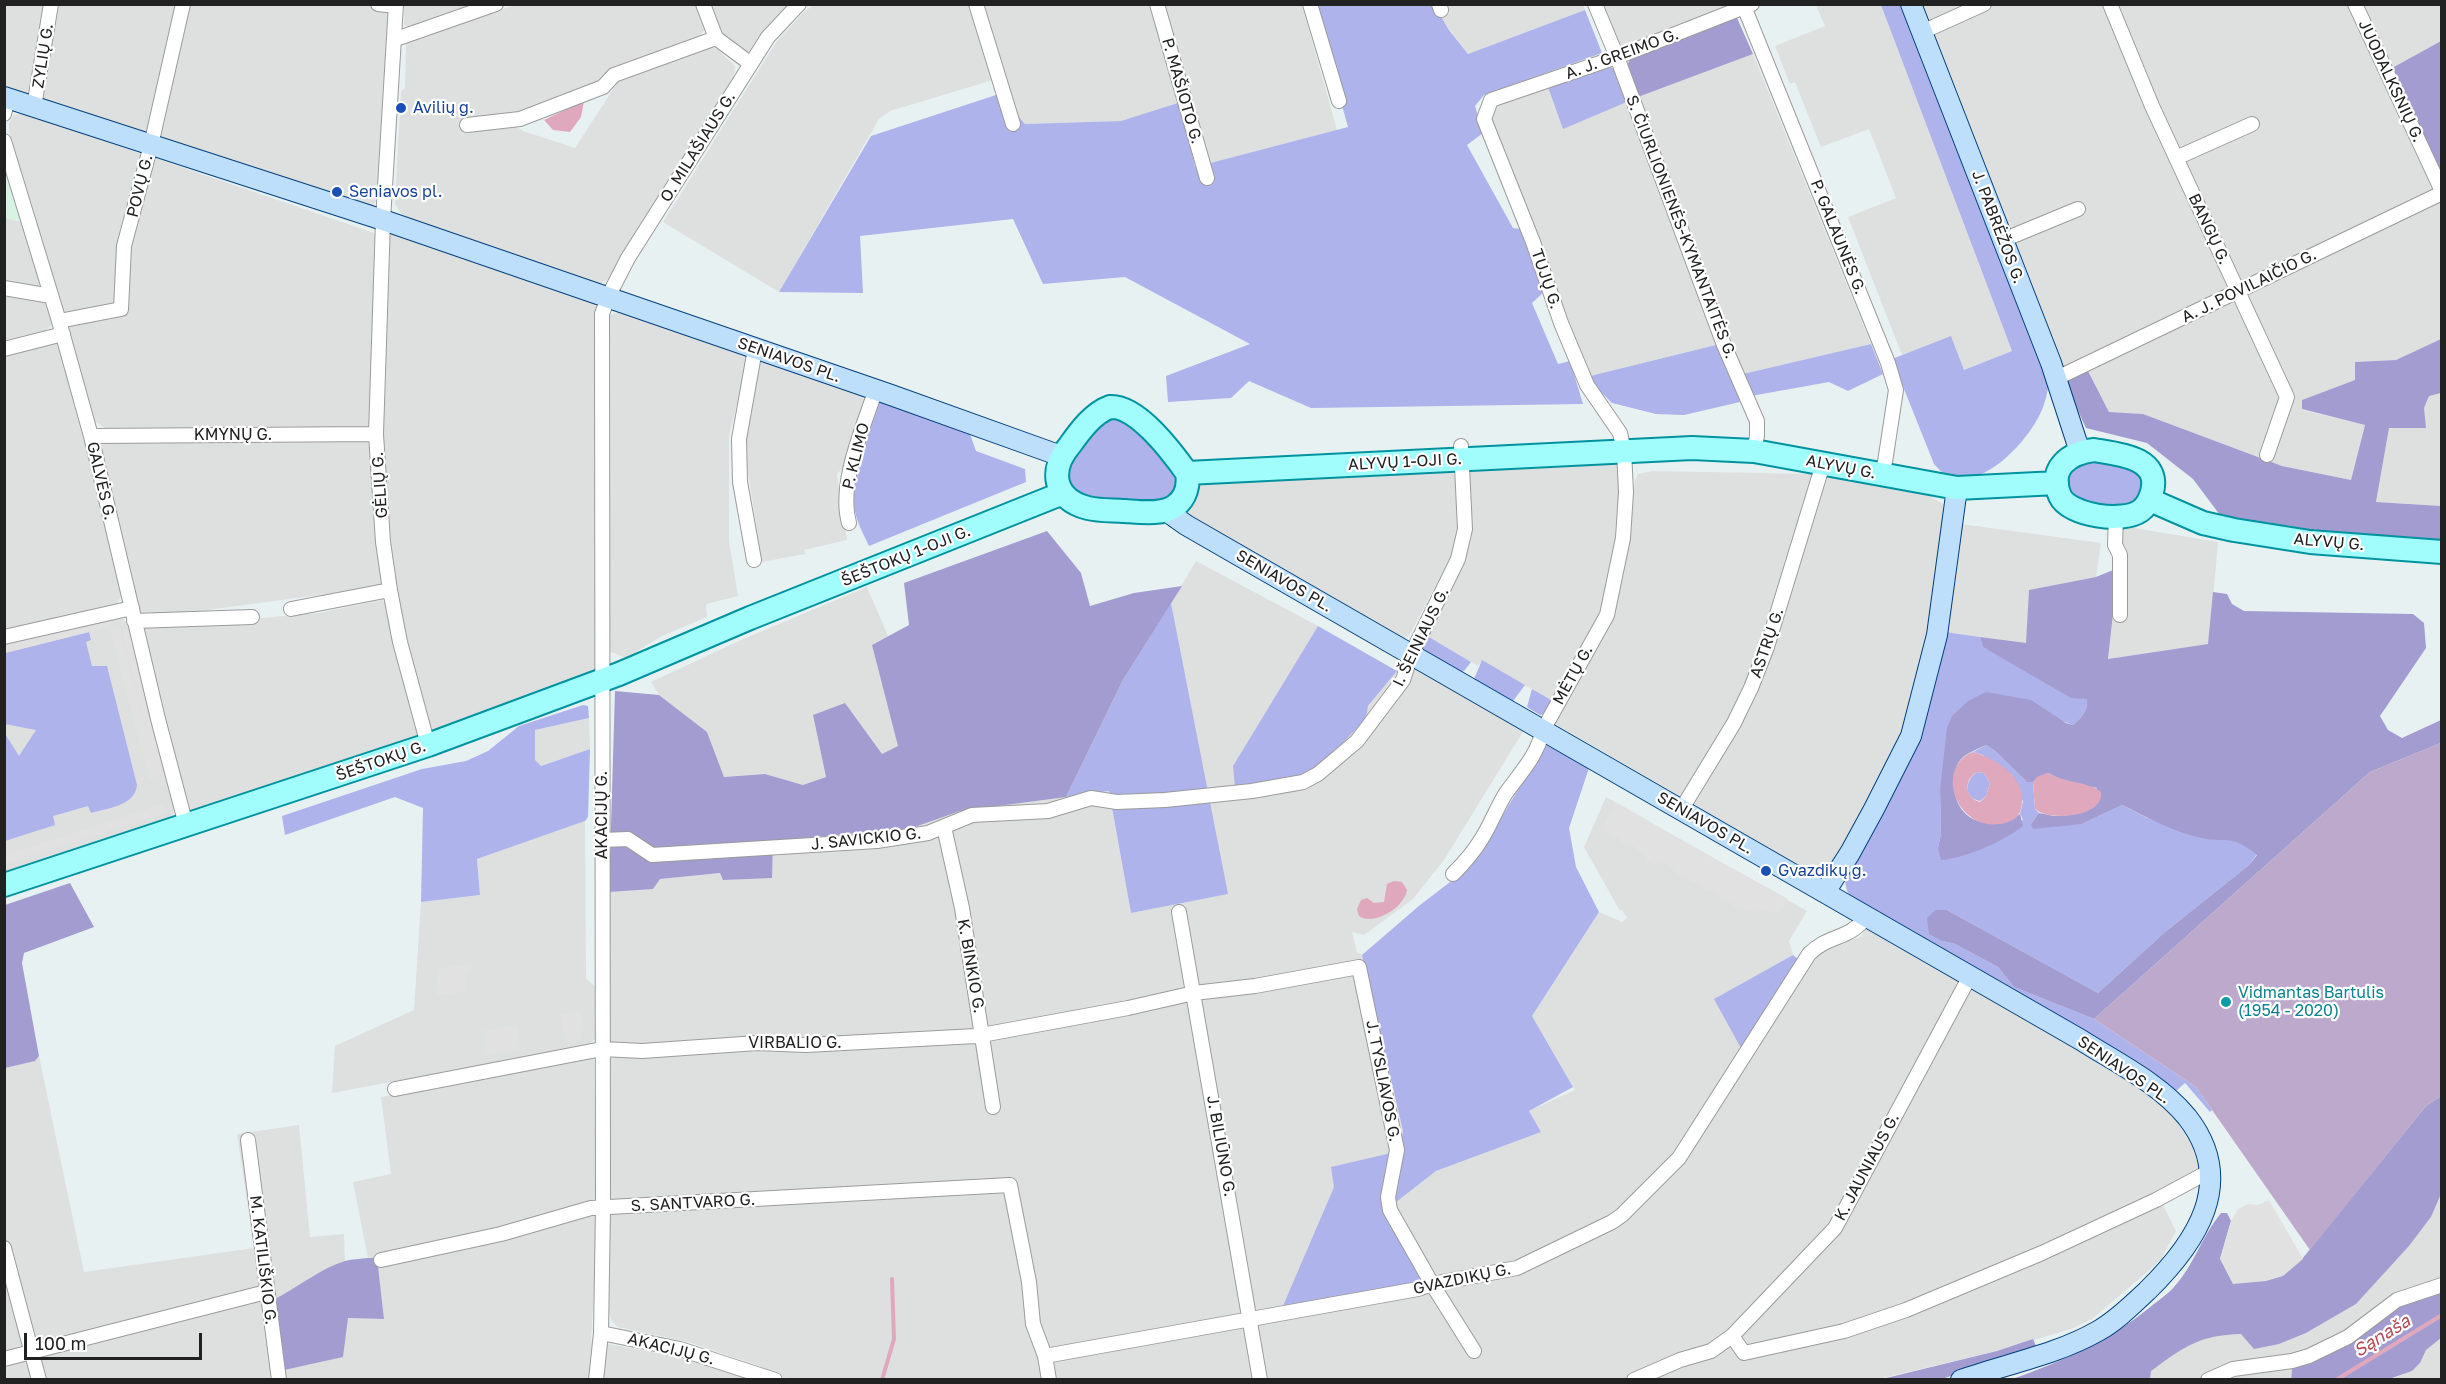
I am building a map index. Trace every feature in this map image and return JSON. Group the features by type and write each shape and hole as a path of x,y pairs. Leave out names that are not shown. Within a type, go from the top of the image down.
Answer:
{"main road":[{"path":"1110,407 1119,407 1139,418 1187,473 1188,483 1183,498 1176,506 1148,512 1088,508 1071,501 1063,493 1057,481 1060,456 1099,412 1110,407"},
{"name":"ALYVŲ G.","path":"1624,451 1692,448 1754,452 1957,488 2057,483"},
{"path":"2094,450 2137,458 2144,464 2154,484 2150,500 2142,510 2132,515 2116,517 2082,512 2072,508 2062,499 2057,483 2060,468 2067,459 2080,452 2094,450"},
{"name":"ALYVŲ 1-OJI G.","path":"1187,473 1461,453 1624,451"},
{"name":"ŠEŠTOKŲ 1-OJI G.","path":"750,618 1063,493"},
{"name":"ALYVŲ G.","path":"2150,500 2203,523 2234,530 2310,542 2442,552"},
{"name":"ŠEŠTOKŲ G.","path":"4,885 428,745 602,680 750,618"}],"street":[{"name":"ZYLIŲ G.","path":"34,107 51,4"},
{"name":"POVŲ G.","path":"61,328 121,309 124,246 151,145 183,4"},
{"path":"378,4 396,5"},
{"path":"396,39 496,4"},
{"path":"703,4 716,38 751,64"},
{"name":"O. MILAŠIAUS G.","path":"608,297 628,258 768,37 799,4"},
{"path":"976,4 1014,124"},
{"name":"P. MAŠIOTO G.","path":"1157,4 1207,178"},
{"path":"1310,4 1339,101"},
{"name":"S. ČIURLIONIENĖS-KYMANTAITĖS G.","path":"1595,4 1617,57 1724,345 1757,421 1754,452"},
{"name":"J. PABRĖŽOS G.","path":"1911,4 2057,378 2080,452"},
{"path":"1922,32 1984,4"},
{"name":"BANGŲ G.","path":"2110,4 2176,158 2287,397 2267,455"},
{"name":"JUODALKSNIŲ G.","path":"2355,4 2442,192"},
{"name":"GĖLIŲ G.","path":"396,5 396,39 383,220 376,434 383,542 390,590 400,642 428,745"},
{"name":"A. J. GREIMO G.","path":"1491,100 1617,57 1747,6"},
{"name":"P. GALAUNĖS G.","path":"1747,6 1888,363 1896,390 1886,453 1880,475"},
{"path":"467,125 520,119 603,87 614,75 716,38"},
{"name":"TUJŲ G.","path":"1491,100 1484,119 1533,242 1561,323 1587,385 1620,433 1624,451"},
{"name":"SENIAVOS PL.","path":"6,103 34,107 383,220 876,389 1060,456"},
{"path":"2176,158 2252,124"},
{"name":"GALVĖS G.","path":"4,141 91,436 186,825"},
{"name":"A. J. POVILAIČIO G.","path":"2057,378 2442,192"},
{"path":"2004,240 2078,208"},
{"path":"4,288 51,296"},
{"name":"AKACIJŲ G.","path":"596,1380 601,1333 603,1208 602,320 608,297"},
{"path":"4,349 61,328"},
{"path":"754,560 740,482 739,439 755,349"},
{"name":"P. KLIMO","path":"849,523 846,499 849,481 857,446 876,389"},
{"name":"KMYNŲ G.","path":"91,436 376,434"},
{"name":"MĖTŲ G.","path":"1453,874 1469,859 1505,795 1532,759 1540,744 1543,729 1607,615 1623,538 1626,492 1624,451"},
{"name":"I. ŠEINIAUS G.","path":"1165,800 1303,782 1318,774 1357,741 1403,680 1411,655 1458,559 1465,529 1461,453"},
{"name":"ASTRŲ G.","path":"1681,810 1732,726 1751,688 1767,647 1823,464"},
{"path":"1825,892 1870,818 1911,736 1936,635 1957,488"},
{"name":"SENIAVOS PL.","path":"1165,510 1186,525 2081,1040 2162,1092 2178,1107 2196,1131 2204,1147 2210,1171 2210,1189 2206,1209 2187,1246 2172,1266 2119,1316 2099,1331 2079,1341 1961,1380"},
{"path":"2116,517 2115,545 2120,555 2120,615"},
{"path":"291,609 390,590"},
{"path":"4,637 133,614 252,617"},
{"name":"J. SAVICKIO G.","path":"602,840 628,839 652,855 877,841 927,833 972,816 1048,811 1090,798 1117,802 1165,800"},
{"name":"K. BINKIO G.","path":"944,827 962,908 993,1107"},
{"name":"J. BILIŪNO G.","path":"1179,912 1260,1380"},
{"name":"GVAZDIKŲ G.","path":"1045,1356 1418,1289 1432,1284 1517,1268 1612,1222 1622,1215 1679,1158 1809,954 1825,941 1851,933 1867,917"},
{"name":"J. TYSLIAVOS G.","path":"1194,993 1255,986 1359,967 1397,1150 1388,1197 1390,1210 1474,1351"},
{"name":"K. JAUNIAUS G.","path":"1634,1380 1680,1360 1711,1351 1731,1336 1835,1228 1970,976"},
{"name":"VIRBALIO G.","path":"395,1089 602,1049 642,1051 758,1043 806,1045 983,1035 1128,1008 1194,993"},
{"name":"M. KATILIŠKIO G.","path":"248,1140 279,1380"},
{"path":"1731,1336 1744,1353 1844,1331 2042,1253 2156,1200 2210,1171"},
{"name":"S. SANTVARO G.","path":"381,1260 501,1234 591,1208 1010,1185 1029,1282 1033,1324 1045,1356"},
{"path":"4,1248 39,1380"},
{"path":"2208,1380 2233,1370 2292,1361 2309,1356 2348,1336 2397,1300 2442,1285"},
{"path":"4,1359 266,1292"},
{"name":"AKACIJŲ G.","path":"601,1333 680,1349 776,1380"},
{"path":"1045,1356 1049,1380"}],"shaded area":[{"path":"816,4 970,5 993,80 890,111 879,119 779,292 663,222 777,41 806,10"},
{"path":"1447,4 1583,4 1585,10 1468,54 1438,14 1450,13"},
{"path":"5,5 391,5 377,200 372,206 5,89"},
{"path":"404,5 476,5 410,27 404,25"},
{"path":"515,5 699,5 706,29 698,37 614,67 595,84 512,124 523,131 575,148 621,77 706,47 717,49 735,66 734,76 707,122 609,279 602,283 592,284 404,218 395,204 401,91 405,88 406,44 412,39"},
{"path":"709,5 793,5 749,55 726,41"},
{"path":"981,5 1152,5 1181,102 1121,121 1025,124 1012,109"},
{"path":"1164,5 1302,5 1337,130 1210,163"},
{"path":"1314,5 1434,5 1449,30 1468,54 1585,10 1602,53 1484,95 1475,106 1483,133 1467,145 1513,228 1521,229 1545,291 1532,303 1558,364 1570,361 1583,404 1311,408 1249,381 1231,398 1168,402 1166,376 1250,344 1125,277 1043,284 1013,219 860,236 863,293 779,292 871,136 999,94 1025,124 1121,121 1181,102 1195,167 1348,127"},
{"path":"1598,5 1732,5 1622,49 1617,46"},
{"path":"1816,5 1881,5 2012,351 1964,370 1951,337 1902,355 1848,217 1896,198 1869,129 1821,147 1795,82 1790,84 1775,46 1825,26"},
{"path":"1881,5 1904,5 2049,383 2042,410 2030,431 2019,444 1992,468 1977,476 1962,479 1947,475 1934,464 1892,359 1951,336 1964,370 2012,351"},
{"path":"1918,5 2441,5 2441,41 2392,68 2441,178 2441,339 2396,360 2355,362 2355,380 2302,400 2302,410 2365,425 2351,480 2282,466 2143,414 2109,412 2084,362 2065,368 2061,367"},
{"path":"1731,18 1737,18 1753,54 1638,97 1626,66 1633,56"},
{"path":"2441,41 2441,178 2392,68"},
{"path":"1753,54 1871,344 1743,374 1638,97"},
{"path":"1609,67 1616,69 1629,101 1563,129 1547,84"},
{"path":"1547,84 1629,101 1720,344 1586,377 1530,213 1492,122 1494,112 1500,102"},
{"path":"584,101 581,117 570,132 553,130 544,120"},
{"path":"22,113 142,154 122,231 116,303 105,309 66,315 62,313 9,131 9,123 14,115"},
{"path":"5,147 23,222 5,218"},
{"path":"152,157 377,234 374,422 368,429 107,429 94,421 67,324 123,312 129,246"},
{"path":"4,218 23,222 38,271 40,284 38,288 5,282"},
{"path":"392,231 594,302 597,309 597,667 594,674 436,732 428,729 405,638 393,575 383,428 390,235"},
{"path":"5,293 43,300 47,303 53,323 46,330 5,340"},
{"path":"623,310 741,351 748,359 729,436 729,541 738,596 706,604 707,617 662,636 626,658 611,652 606,643 607,324 609,316"},
{"path":"2441,339 2441,393 2429,396 2424,408 2426,428 2389,428 2376,502 2441,506 2441,544 2309,534 2223,519 2193,479 2147,443 2086,428 2066,385 2069,378 2087,369 2109,412 2143,414 2282,466 2351,480 2365,425 2302,409 2302,400 2355,380 2355,362 2396,360"},
{"path":"53,342 63,348 122,589 121,597 117,604 110,607 4,632 4,354"},
{"path":"1720,344 1740,402 1684,415 1656,414 1612,403 1586,377"},
{"path":"1871,344 1883,374 1848,391 1829,382 1751,396 1743,374"},
{"path":"767,361 863,395 864,401 844,470 838,472 837,476 847,540 804,550 805,554 762,562 744,447 758,363"},
{"path":"2441,393 2441,506 2376,502 2389,428 2424,408 2429,395"},
{"path":"879,401 970,434 976,451 1025,469 1026,482 869,546 856,517 854,496"},
{"path":"1107,418 1129,419 1180,480 1171,500 1092,503 1065,482 1065,463"},
{"path":"372,438 384,580 379,587 162,616 148,616 140,612 119,537 122,535 99,446 103,441"},
{"path":"2081,458 2128,464 2143,474 2145,494 2124,510 2072,499 2065,475"},
{"path":"1617,460 1620,471 1618,538 1601,613 1553,701 1482,661 1478,666 1429,637 1462,566 1473,525 1468,470"},
{"path":"1452,470 1455,478 1458,537 1450,558 1409,636 1403,639 1187,514 1186,507 1197,484"},
{"path":"1652,471 1813,474 1814,477 1742,696 1683,795 1680,796 1555,724 1554,720 1613,617 1624,574 1635,481 1638,474"},
{"path":"1833,471 1928,495 1943,504 1944,520 1929,631 1917,683 1901,732 1884,773 1837,861 1816,870 1806,869 1720,822 1694,804 1692,800 1726,747 1825,477"},
{"path":"1961,524 2101,543 2096,577 2029,590 2027,644 1945,632"},
{"path":"2122,526 2218,542 2209,644 2108,659"},
{"path":"1047,531 1081,573 1090,606 1134,593 1182,586 1123,680 1066,797 960,811 912,828 773,841 772,878 723,880 720,873 660,879 653,889 609,892 615,691 659,695 707,732 724,777 765,774 803,785 826,777 813,715 845,703 882,754 898,746 872,645 909,625 904,583"},
{"path":"1196,561 1318,626 1233,766 1366,719 1368,706 1405,661 1524,730 1444,860 1413,899 1364,935 1352,932 1357,952 1362,955 1403,1131 1400,1151 1379,1157 1334,1187 1284,1306 1385,1211 1436,1171 1541,1132 1529,1111 1575,1090 1532,1016 1599,912 1622,922 1627,918 1622,910 1620,911 1584,847 1606,797 1807,911 1789,941 1793,955 1714,999 1837,943 1861,937 1868,926 2139,1083 2166,1105 2191,1144 2201,1172 2161,1201 2176,1231 2160,1261 2092,1319 2071,1329 1997,1351 1878,1379 788,1379 757,1365 688,1342 618,1327 609,1314 609,892 653,889 659,879 721,873 771,878 773,841 912,828 960,811 1109,791 1131,913 1227,894 1171,603"},
{"path":"2118,568 2108,659 2208,644 2213,592 2227,594 2232,604 2244,611 2413,614 2424,623 2426,648 2380,716 2388,730 2402,738 2441,720 2441,743 2370,772 2094,1019 2014,987 1998,967 1955,944 1942,941 1929,934 1927,918 1936,910 1947,910 2098,993 2165,932 2249,865 2257,855 2241,844 2229,840 2210,840 2181,832 2122,805 2082,824 2033,829 2031,824 2039,813 2054,816 2070,815 2097,788 2066,782 2048,773 2033,782 2027,782 1986,745 1966,755 1957,764 1954,786 1960,807 1970,817 1991,823 2007,821 2020,814 2023,826 1984,848 1941,860 1938,848 1941,834 1940,790 1947,728 1952,716 1968,701 1986,692 2031,700 2066,723 2073,725 2082,716 2086,707 2087,699 2071,698 1983,647 1980,637 2026,643 2029,590 2096,577"},
{"path":"867,587 888,636 872,645 899,746 882,755 813,715 826,777 803,785 765,774 724,777 707,732 659,695 651,682 741,640"},
{"path":"382,600 386,604 418,730 417,737 193,815 186,804 144,628 319,613"},
{"path":"1171,603 1228,894 1131,913 1109,791 1066,797 1123,680"},
{"path":"110,617 113,626 5,653 4,642"},
{"path":"120,617 129,624 174,803 173,818 5,874 4,642"},
{"path":"1436,622 1429,637 1471,662 1464,671 1460,672 1421,648 1432,624"},
{"path":"119,626 155,765 122,630 130,628 167,774 149,779 110,629"},
{"path":"1318,626 1397,671 1368,706 1366,719 1315,771 1294,780 1235,788 1233,766"},
{"path":"89,632 91,640 86,642 92,666 107,666 137,785 135,792 131,798 120,805 91,813 88,806 53,816 55,825 5,841 4,732 19,756 36,730 5,724 5,653"},
{"path":"1945,632 1980,637 1983,647 2087,699 2087,703 2084,714 2073,725 1986,692 1940,790 1941,834 1938,848 2023,820 2020,814 2023,801 1983,755 1973,752 1986,745 2027,782 2033,782 2035,809 2039,813 2031,824 2082,824 2122,805 2147,818 2201,838 2236,839 2257,854 2249,865 2165,932 2098,993 1947,910 1942,941 1955,944 1998,967 2014,987 2094,1019 2196,1087 2212,1110 2210,1112 2185,1083 2176,1091 2121,1054 1853,900 1847,891 1845,881 1848,872 1866,845 1907,762"},
{"path":"1482,660 1525,685 1513,701 1474,679"},
{"path":"1532,689 1553,701 1544,714 1540,715 1527,707"},
{"path":"583,705 588,706 589,718 535,730 535,760 541,766 590,749 588,817 585,821 477,859 480,895 421,902 423,808 395,797 285,835 282,816 422,769 466,761 488,751 519,726"},
{"path":"589,718 590,749 540,766 535,761 535,730"},
{"path":"2441,743 2441,1096 2426,1106 2310,1250 2196,1087 2094,1019 2370,772"},
{"path":"1546,745 1589,768 1569,828 1576,867 1599,912 1532,1016 1573,1087 1529,1111 1541,1132 1436,1171 1386,1210 1419,1272 1421,1278 1415,1283 1283,1306 1334,1187 1331,1167 1400,1151 1403,1131 1362,955 1420,905 1471,866"},
{"path":"1973,752 1983,755 2001,765 2016,780 2022,798 2020,812 2013,820 1988,824 1974,819 1963,810 1956,798 1953,784 1954,771 1961,760","holes":["1977,772 1984,773 1990,783 1986,796 1980,802 1971,797 1968,784 1972,775"]},
{"path":"1977,772 1984,773 1990,783 1986,796 1980,801 1971,796 1968,789 1970,780"},
{"path":"2048,773 2097,789 2101,792 2100,800 2086,812 2075,815 2042,813 2035,809 2033,782 2037,777"},
{"path":"1616,802 1788,899 1778,914 1758,909 1757,912 1741,908 1739,911 1732,907 1734,904 1718,898 1719,895 1710,889 1708,892 1703,889 1705,887 1688,880 1689,877 1682,874 1680,876 1673,872 1674,869 1659,861 1656,866 1645,860 1647,857 1634,849 1635,847 1618,841 1619,838 1601,830"},
{"path":"164,804 167,812 5,865 5,855"},
{"path":"585,821 586,978 595,987 596,1038 587,1045 332,1093 335,1046 414,1010 421,902 480,895 477,859"},
{"path":"1394,881 1402,882 1407,890 1405,897 1394,909 1388,914 1372,919 1359,916 1357,909 1361,900 1367,898 1374,903 1384,902 1387,884"},
{"path":"70,883 94,927 24,953 22,963 39,1056 35,1061 5,1068 5,905"},
{"path":"1793,955 1798,959 1742,1050 1714,999"},
{"path":"470,964 472,972 465,973 466,991 436,996 438,968"},
{"path":"580,1010 584,1030 581,1031 582,1039 565,1042 560,1014"},
{"path":"517,1025 520,1049 484,1055 483,1031"},
{"path":"592,1054 594,1059 597,1236 591,1341 696,1360 756,1379 5,1379 4,1068 34,1061 39,1056 84,1272 254,1248 237,1134 299,1125 310,1237 344,1234 345,1261 310,1277 293,1290 273,1300 348,1318 384,1319 376,1258 368,1258 353,1182 391,1174 381,1097"},
{"path":"2441,1096 2441,1194 2431,1217 2409,1246 2356,1304 2306,1333 2279,1344 2254,1349 2241,1334 2203,1340 2183,1349 2151,1371 2150,1379 2010,1380 2048,1366 2100,1341 2133,1320 2165,1295 2181,1278 2221,1213 2227,1213 2231,1221 2220,1259 2302,1259 2426,1106"},
{"path":"2441,1194 2441,1289 2292,1369 2291,1379 2150,1380 2150,1371 2185,1347 2218,1334 2242,1334 2279,1344 2306,1333 2356,1304 2409,1246 2431,1217"},
{"path":"2269,1200 2303,1259 2283,1276 2266,1281 2233,1284 2220,1259 2231,1221 2238,1209 2248,1204 2258,1205"},
{"path":"377,1258 384,1319 348,1318 343,1357 284,1370 273,1300 335,1264"},
{"path":"2441,1289 2441,1338 2426,1350 2420,1363 2412,1371 2389,1379 2291,1380 2292,1369 2310,1361 2401,1302"},
{"path":"2441,1338 2441,1379 2389,1380 2412,1371 2420,1363 2426,1350"},
{"path":"2033,1339 2036,1346 1942,1379 1878,1380 1997,1351"}],"waterway":[{"path":"882,1380 894,1339 892,1279"},
{"name":"Sąnaša","path":"2336,1380 2442,1315"}],"place":[{"name":"Avilių g.","path":"401,108"},
{"name":"Seniavos pl.","path":"337,192"},
{"name":"Gvazdikų g.","path":"1766,871"},
{"name":"Vidmantas Bartulis (1954 - 2020)","path":"2226,1002"}]}
